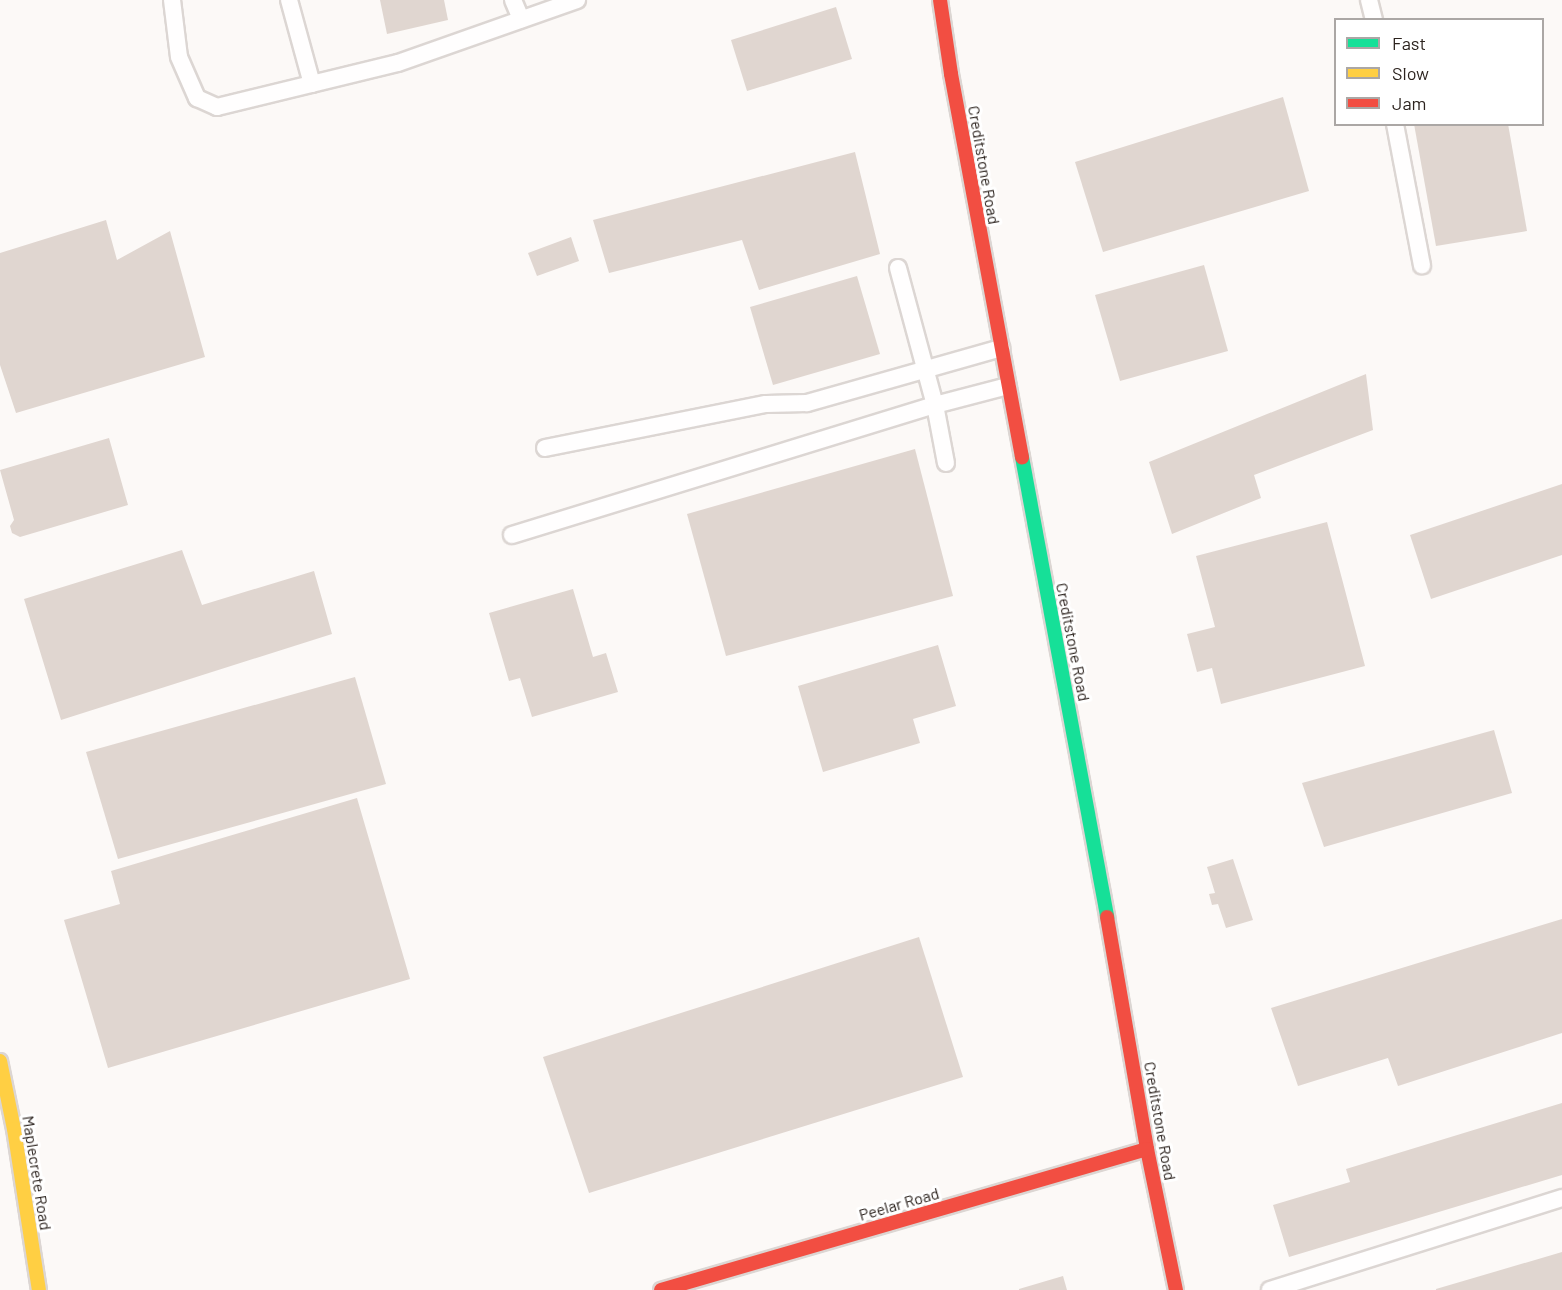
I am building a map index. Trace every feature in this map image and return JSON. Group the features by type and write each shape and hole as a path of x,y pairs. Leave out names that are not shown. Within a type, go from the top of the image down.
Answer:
{"street":[{"name":"Creditstone Road","path":"940,0 1001,348 1106,909 1147,1149 1176,1290"},
{"name":"Maplecrete Road","path":"0,1061 14,1129 39,1290"},
{"name":"Peelar Road","path":"661,1290 707,1284 1147,1149"}],"lane":[{"path":"172,0 179,57 197,98 217,107 398,63 570,1"},
{"path":"289,0 312,84"},
{"path":"513,0 521,19"},
{"path":"1369,0 1374,18"},
{"path":"1395,126 1422,265"},
{"path":"898,268 935,405 946,463"},
{"path":"545,448 766,404 807,403 1001,348"},
{"path":"512,535 935,405 1008,386"},
{"path":"1270,1290 1562,1198"}],"building":[{"path":"380,0 444,0 448,20 387,34"},
{"path":"836,7 852,59 747,91 731,40"},
{"path":"1283,97 1309,191 1103,252 1075,162"},
{"path":"1414,126 1508,126 1527,231 1436,246"},
{"path":"855,152 880,254 759,290 742,240 609,273 593,220"},
{"path":"106,220 117,260 170,231 205,357 16,413 0,365 0,253"},
{"path":"571,237 579,261 537,276 528,253"},
{"path":"1204,265 1228,351 1120,381 1095,295"},
{"path":"857,276 880,354 773,385 750,307"},
{"path":"1366,374 1373,430 1254,475 1261,498 1172,534 1149,462"},
{"path":"109,438 128,505 20,537 12,533 10,526 14,520 0,470"},
{"path":"915,449 953,596 726,656 687,514"},
{"path":"1562,484 1562,555 1431,599 1410,535"},
{"path":"1327,522 1365,666 1221,704 1212,668 1197,672 1187,634 1215,627 1196,556"},
{"path":"182,550 202,605 314,571 332,634 61,720 24,599"},
{"path":"573,589 593,657 606,653 618,692 532,717 520,678 509,681 489,613"},
{"path":"938,645 956,706 913,719 920,743 823,772 798,686"},
{"path":"355,677 386,784 118,859 86,752"},
{"path":"1494,730 1512,793 1324,847 1302,783"},
{"path":"357,798 410,979 108,1068 64,920 120,904 111,871"},
{"path":"1233,859 1253,920 1226,928 1218,904 1212,905 1209,894 1215,893 1207,867"},
{"path":"1562,919 1562,1033 1398,1086 1388,1058 1298,1086 1271,1008"},
{"path":"919,937 963,1077 589,1193 543,1057"},
{"path":"1562,1103 1562,1175 1289,1257 1273,1205 1350,1182 1346,1169"},
{"path":"1562,1252 1562,1290 1436,1290 1436,1289"},
{"path":"1063,1276 1067,1290 1019,1290 1019,1289"}],"traffic: fast":[{"path":"1022,457 1107,917"}],"traffic: slow":[{"path":"0,1061 14,1129 39,1290"}],"traffic: jam":[{"path":"940,0 951,74 1022,457"},
{"path":"1107,917 1147,1149 1176,1290"},
{"path":"661,1290 1147,1149"}]}
